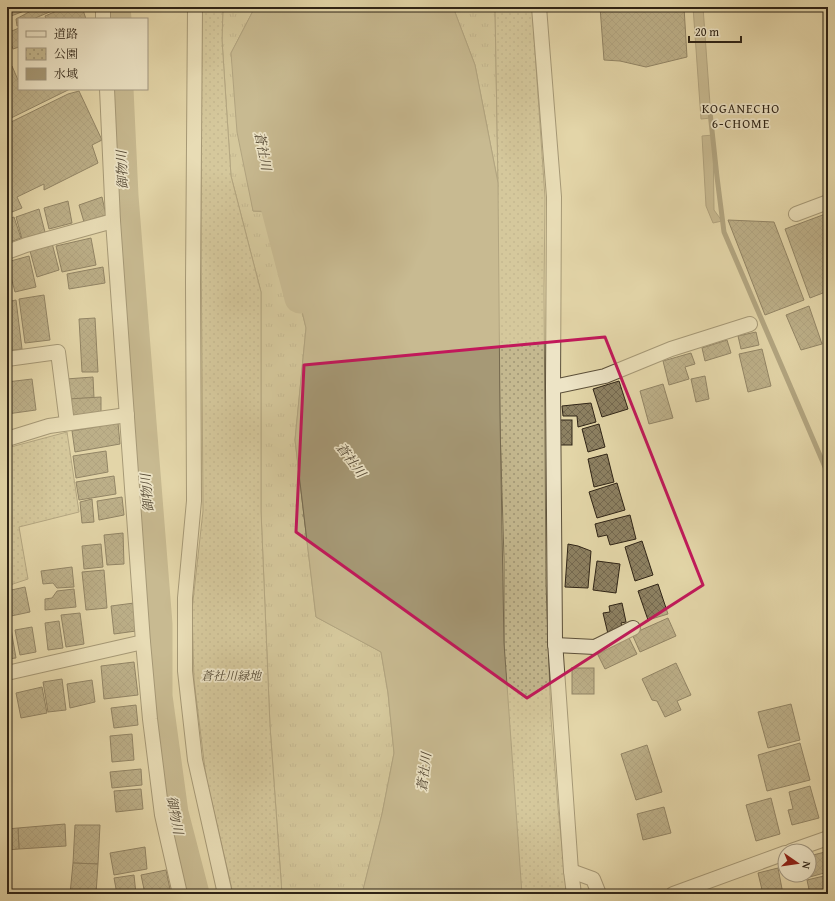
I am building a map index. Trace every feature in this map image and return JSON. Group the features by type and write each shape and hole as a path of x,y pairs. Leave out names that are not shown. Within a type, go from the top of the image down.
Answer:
{"street":[{"path":"103,7 103,18"},
{"path":"195,7 193,282 194,501 186,598 185,671 195,760 225,894"},
{"path":"539,7 554,197 553,387 555,645 571,871 574,894"},
{"path":"107,90 113,221 143,642 150,719 162,815 180,894"},
{"path":"796,214 828,202"},
{"path":"7,252 26,245 113,221"},
{"path":"553,387 605,376 671,349 750,324"},
{"path":"7,358 58,352 67,423"},
{"path":"7,439 49,426 127,415"},
{"path":"555,645 595,647 633,628"},
{"path":"7,674 143,642"},
{"path":"814,843 828,838"},
{"path":"673,894 701,889 777,856"},
{"path":"571,871 593,879 599,894"}],"highlighted area":[{"path":"605,337 703,585 527,698 296,532 304,365"}],"green space":[{"name":"蒼社川緑地","path":"202,7 223,7 222,40 231,176 261,292 261,511 270,726 282,894 233,894 206,777 194,680 192,610 203,511 201,226"},
{"path":"223,7 255,7 231,53 253,211 278,213 306,328 295,440 316,617 381,652 388,693 394,753 382,814 362,894 282,894 270,726 261,511 261,292 231,176 222,40"},
{"path":"453,7 495,7 498,183 475,65"},
{"path":"495,7 532,7 545,198 544,290 546,584 551,719 567,894 521,894 504,664 504,559 496,251 498,183"},
{"path":"67,432 79,512 19,527 28,579 7,586 7,448"}],"water":[{"path":"255,7 453,7 475,65 498,183 504,643 522,894 362,894 382,814 394,753 388,693 381,652 316,617 295,440 306,328 278,212 253,211 237,132 231,53"},
{"path":"693,7 703,7 711,118 701,119"},
{"path":"713,135 714,210 722,221 713,223 706,206 702,136"}],"building":[{"path":"7,7 26,7 27,10 11,16"},
{"path":"28,7 51,7 52,11 35,18 18,18 17,26 16,19 29,12"},
{"path":"66,7 82,7 86,18 46,18 45,16"},
{"path":"600,7 684,7 687,57 646,67 620,61 604,60"},
{"path":"18,28 18,47 13,49 12,46 7,48 7,33"},
{"path":"12,66 18,80 18,90 68,90 7,120 7,68"},
{"path":"79,91 102,140 92,145 98,163 44,190 44,184 17,197 22,208 7,214 7,124 68,94"},
{"path":"102,197 106,215 84,222 79,205"},
{"path":"68,201 72,223 49,229 44,208"},
{"path":"39,209 45,232 22,239 16,217"},
{"path":"828,213 828,291 810,298 785,229"},
{"path":"14,217 21,238 7,243 7,220"},
{"path":"728,220 774,222 804,300 765,315"},
{"path":"91,238 96,265 62,272 56,246"},
{"path":"52,243 59,270 37,277 30,251"},
{"path":"29,256 36,287 15,292 7,262"},
{"path":"103,267 105,283 69,289 67,274"},
{"path":"44,295 50,340 25,343 19,299"},
{"path":"16,300 22,349 7,351 7,302"},
{"path":"809,306 822,344 801,350 786,315"},
{"path":"95,318 98,372 82,372 79,319"},
{"path":"756,332 759,345 741,349 738,336"},
{"path":"727,340 731,353 705,361 702,348"},
{"path":"762,349 771,386 748,392 739,354"},
{"path":"691,353 695,364 685,367 689,379 669,385 663,361"},
{"path":"705,376 709,399 696,402 691,379"},
{"path":"93,377 94,398 68,399 66,379"},
{"path":"32,379 36,410 7,414 7,382"},
{"path":"619,381 628,409 602,417 593,389"},
{"path":"663,384 673,418 649,424 640,391"},
{"path":"101,397 101,415 68,418 68,399"},
{"path":"591,403 596,422 578,427 577,416 563,416 562,406"},
{"path":"559,420 572,420 572,445 559,445"},
{"path":"118,423 120,444 75,452 72,431"},
{"path":"599,424 605,447 588,452 582,429"},
{"path":"106,451 108,472 76,478 73,456"},
{"path":"607,454 614,482 594,487 588,459"},
{"path":"114,476 116,494 79,500 76,482"},
{"path":"617,483 625,510 597,518 589,492"},
{"path":"122,497 124,515 99,520 97,501"},
{"path":"92,499 94,522 82,523 80,502"},
{"path":"630,515 636,539 610,545 607,535 598,537 595,524"},
{"path":"123,533 124,564 107,565 104,535"},
{"path":"642,541 653,575 635,581 625,547"},
{"path":"101,544 103,567 84,569 82,546"},
{"path":"568,544 591,551 588,588 565,587"},
{"path":"597,561 620,564 616,593 593,590"},
{"path":"72,567 74,587 57,588 53,583 43,584 41,571"},
{"path":"104,570 107,608 86,610 82,572"},
{"path":"658,584 668,614 648,620 638,591"},
{"path":"25,587 30,612 11,616 7,591"},
{"path":"74,589 76,607 45,610 45,599 52,598 57,591"},
{"path":"134,603 136,631 114,634 111,606"},
{"path":"622,603 626,622 621,623 623,630 608,634 603,613 610,612 609,606"},
{"path":"80,613 84,644 66,647 61,615"},
{"path":"668,618 676,636 640,652 632,634"},
{"path":"59,621 63,648 48,650 45,623"},
{"path":"32,627 36,652 20,655 15,630"},
{"path":"11,629 16,658 7,659 7,630"},
{"path":"628,636 637,654 605,669 596,651"},
{"path":"134,662 138,695 104,699 101,666"},
{"path":"676,663 691,695 677,701 681,710 665,717 657,701 652,700 642,679"},
{"path":"572,668 594,668 594,694 572,694"},
{"path":"62,679 66,710 48,712 43,682"},
{"path":"92,680 95,702 70,708 67,684"},
{"path":"42,687 47,713 21,718 16,693"},
{"path":"791,704 800,740 768,748 758,712"},
{"path":"136,705 138,725 114,728 111,708"},
{"path":"132,734 134,760 112,762 110,736"},
{"path":"800,743 810,780 767,791 758,755"},
{"path":"647,745 662,792 636,800 621,754"},
{"path":"141,769 142,785 112,788 110,772"},
{"path":"810,786 819,818 792,825 788,810 793,809 789,792"},
{"path":"141,789 143,809 116,812 114,791"},
{"path":"771,798 780,834 756,841 746,805"},
{"path":"664,807 671,833 643,840 637,814"},
{"path":"65,824 66,846 19,849 18,828"},
{"path":"75,825 100,825 98,864 73,863"},
{"path":"18,828 19,849 7,850 7,829"},
{"path":"145,847 147,869 114,875 110,853"},
{"path":"825,852 828,863 828,872 817,875 817,854"},
{"path":"73,863 98,864 96,894 70,894"},
{"path":"777,868 777,883 781,883 783,894 763,894 758,873"},
{"path":"166,870 171,894 145,894 141,875"},
{"path":"134,875 136,894 117,894 114,878"},
{"path":"828,875 828,894 810,894 808,883 817,883 817,878"}],"waterway":[{"name":"御物川","path":"115,7 116,18"},
{"name":"御物川","path":"118,90 123,196 157,624 157,696 173,813 194,894"},
{"path":"710,112 724,232 828,474"},
{"name":"蒼社川","path":"269,179 300,298"}],"district":[{"name":"KOGANECHO 6-CHOME","path":"741,116"}]}
